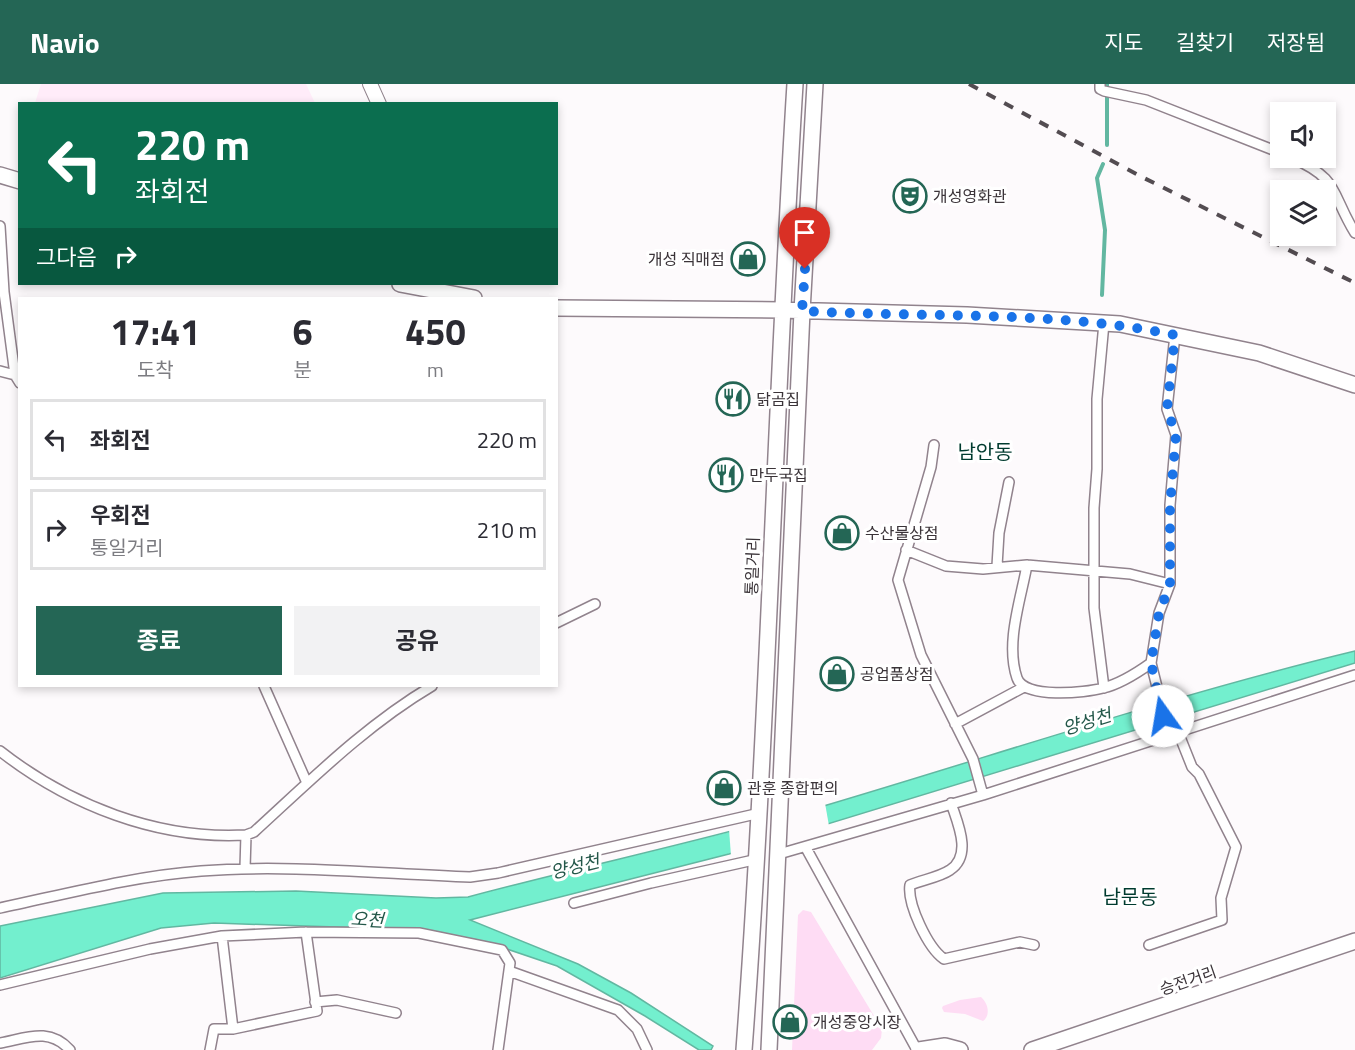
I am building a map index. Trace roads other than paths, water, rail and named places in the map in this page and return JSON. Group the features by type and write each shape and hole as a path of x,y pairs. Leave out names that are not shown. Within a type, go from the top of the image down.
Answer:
{"main road":[{"path":"370,84 378,102"},
{"name":"통일거리","path":"744,1050 758,859 781,310 795,84"},
{"path":"769,1050 802,311 815,84"},
{"path":"0,175 18,180"},
{"path":"410,285 451,289 471,297"},
{"path":"558,308 781,310 967,315 1104,323 1258,353 1355,385"},
{"name":"승전거리","path":"1032,1050 1355,941"},
{"path":"918,1050 945,1046 960,1050"}],"street":[{"path":"1105,89 1146,100 1270,149"},
{"path":"1315,168 1331,183 1355,232"},
{"path":"0,226 4,292 17,379"},
{"path":"1104,323 1097,399 1094,571 1095,608 1104,688"},
{"path":"1149,945 1222,920 1221,898 1236,847 1199,774 1192,767 1171,732 1159,703 1151,663 1159,613 1170,584 1170,506 1176,435 1167,409 1175,335"},
{"path":"0,370 17,379"},
{"path":"934,445 931,466 898,580 921,655 973,759 983,795"},
{"path":"997,566 999,532 1009,482"},
{"path":"906,550 946,566 983,569 1027,565 1130,574 1170,584"},
{"path":"1027,565 1012,645 1017,679 1024,687 1038,691 1076,692 1104,688 1137,673 1151,663"},
{"path":"558,622 595,604"},
{"path":"779,854 983,795 1171,732 1355,675"},
{"path":"264,687 307,783"},
{"path":"0,751 21,767 70,795 124,820 174,830 246,835 254,832 355,740 403,703 430,687"},
{"path":"955,724 1024,687"},
{"path":"951,803 963,841 960,856 951,870 910,885 908,897 934,952 944,959 1020,942 1034,945"},
{"path":"0,908 117,884 199,871 245,868 470,877 498,873 760,813"},
{"path":"245,868 246,835"},
{"path":"806,848 918,1050"},
{"path":"574,903 758,859"},
{"path":"210,1050 214,1029 233,1029 316,1011 306,932"},
{"path":"0,985 140,951 222,936 306,932 419,933 502,950 510,963 498,1050"},
{"path":"222,936 233,1029"},
{"path":"509,971 618,1010 637,1029 647,1050"},
{"path":"315,1002 337,1000 396,1012"},
{"path":"0,1043 45,1034 63,1043 70,1050"}],"water":[{"name":"오천","path":"1355,651 1355,663 729,854 470,920 578,964 631,993 713,1046 711,1050 699,1050 557,966 495,945 427,930 214,923 161,928 0,978 0,926 163,893 296,891 436,898 468,897 782,818 1156,705"}],"waterway":[{"path":"1107,84 1107,145"},
{"path":"1102,295 1105,230 1097,178 1103,164"}],"railway":[{"path":"969,84 1142,177 1355,283"}],"place":[{"name":"개성영화관","path":"910,196"},
{"name":"개성 직매점","path":"748,259"},
{"name":"닭곰집","path":"733,399"},
{"name":"만두국집","path":"726,475"},
{"name":"수산물상점","path":"842,533"},
{"name":"공업품상점","path":"837,674"},
{"name":"관훈 종합편의","path":"724,788"},
{"name":"개성중앙시장","path":"790,1022"}],"district":[{"name":"남안동","path":"985,452"},
{"name":"남문동","path":"1130,897"}],"water label":[{"name":"양성천","path":"1087,722"},
{"name":"양성천","path":"575,867"}]}
